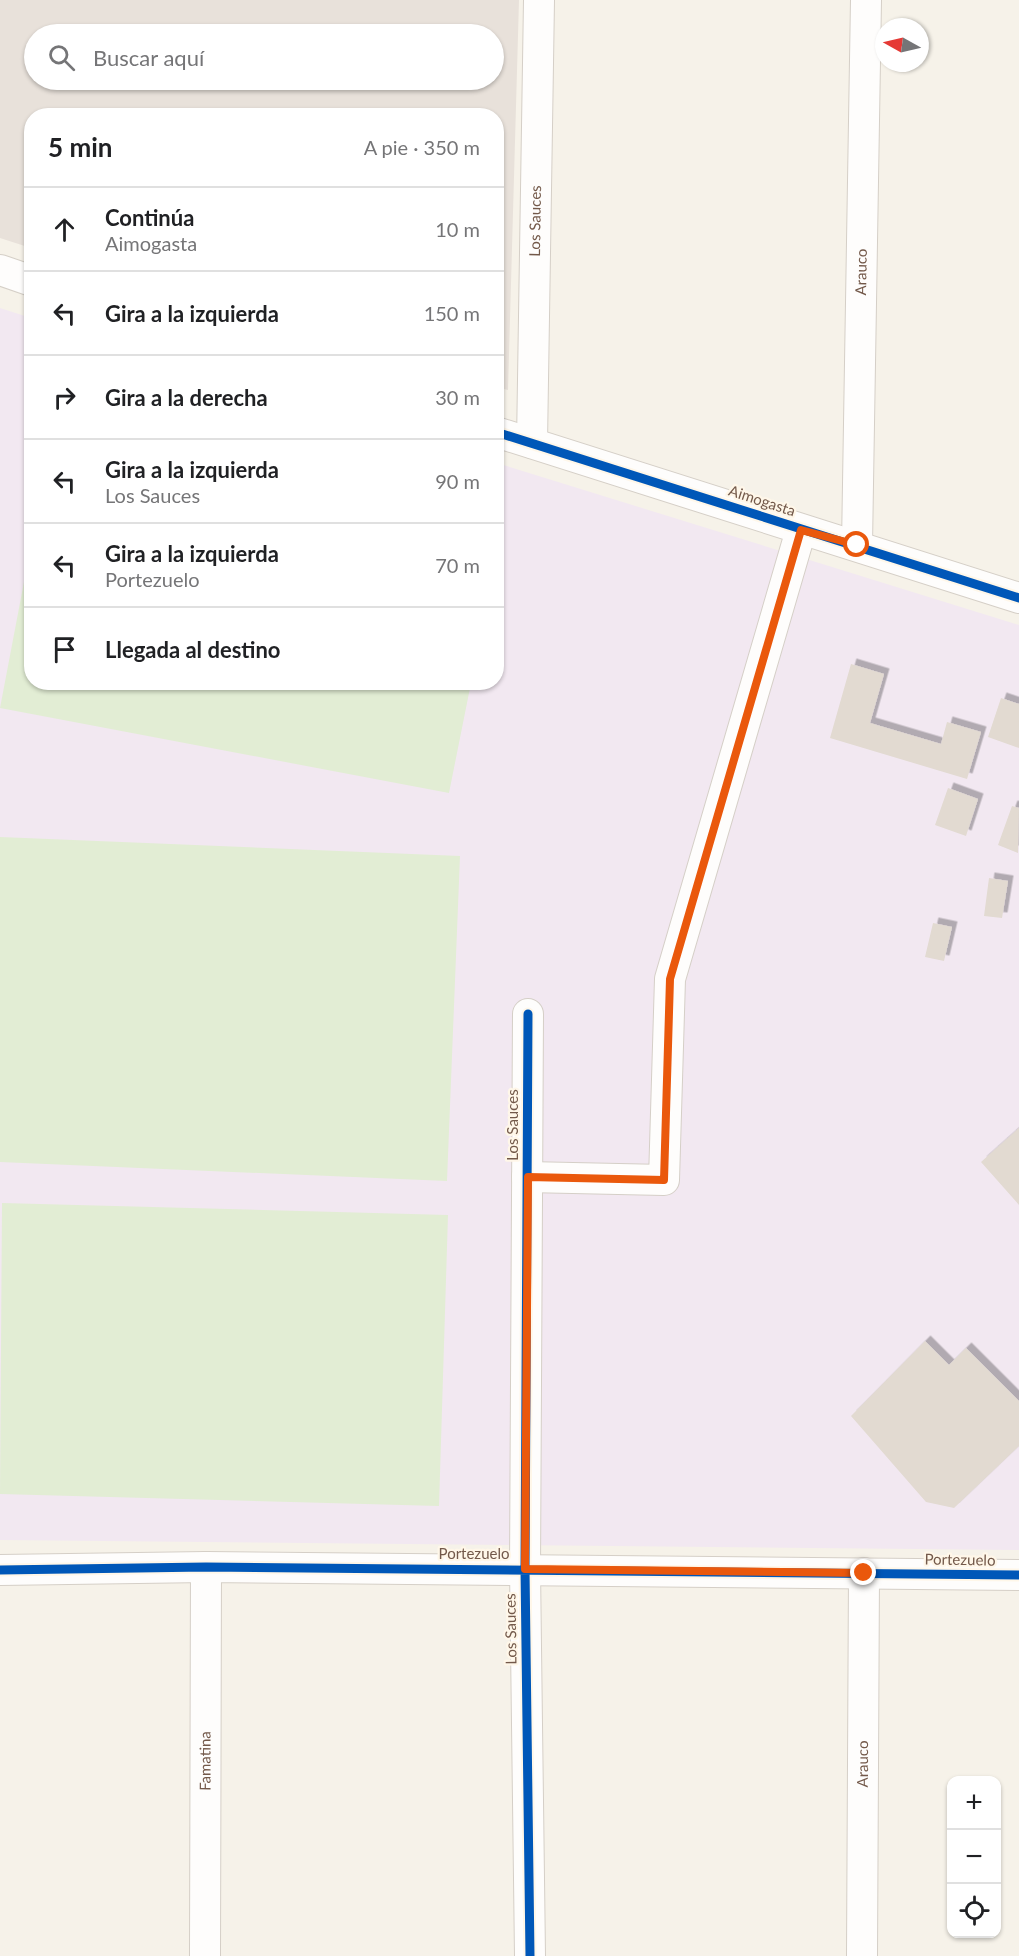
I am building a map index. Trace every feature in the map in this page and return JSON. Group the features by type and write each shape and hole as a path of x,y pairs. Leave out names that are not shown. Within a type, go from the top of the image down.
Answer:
{"street":[{"name":"Los Sauces","path":"532,443 539,0"},
{"name":"Arauco","path":"857,545 866,0"},
{"path":"0,270 24,278"},
{"name":"Aimogasta","path":"504,434 1019,598"},
{"path":"528,1177 664,1180 670,979 801,530"},
{"name":"Los Sauces","path":"528,1014 525,1569 530,1956"},
{"name":"Portezuelo","path":"0,1570 206,1566 1019,1575"},
{"name":"Famatina","path":"205,1956 206,1566"},
{"name":"Arauco","path":"862,1956 864,1573"}],"shaded area":[{"path":"0,0 519,0 508,390 504,389 504,108 24,108 24,246 0,238"},
{"path":"0,308 24,316 24,690 504,690 504,465 1019,625 1019,1550 0,1540"}],"green space":[{"path":"24,582 24,690 470,690 449,793 0,708"},
{"path":"0,837 460,856 447,1181 0,1162"},
{"path":"2,1203 448,1215 439,1506 0,1494"}],"building":[{"path":"851,664 884,674 870,723 941,744 947,722 981,732 967,779 830,738"},
{"path":"1001,698 1019,704 1019,748 988,737"},
{"path":"948,788 978,799 966,836 935,825"},
{"path":"1012,806 1019,808 1018,853 998,845"},
{"path":"989,878 1008,881 1002,918 984,916"},
{"path":"933,923 952,927 944,961 925,957"},
{"path":"1019,1128 1019,1205 981,1162"},
{"path":"925,1341 949,1365 966,1348 1019,1401 1019,1446 954,1508 926,1502 851,1416"}],"cycle path":[{"path":"504,435 1019,598"},
{"path":"528,1014 525,1569 530,1956"},
{"path":"0,1570 206,1567 1019,1575"}],"route":[{"path":"857,545 801,530 670,979 664,1180 528,1177 525,1569 864,1573"}]}
